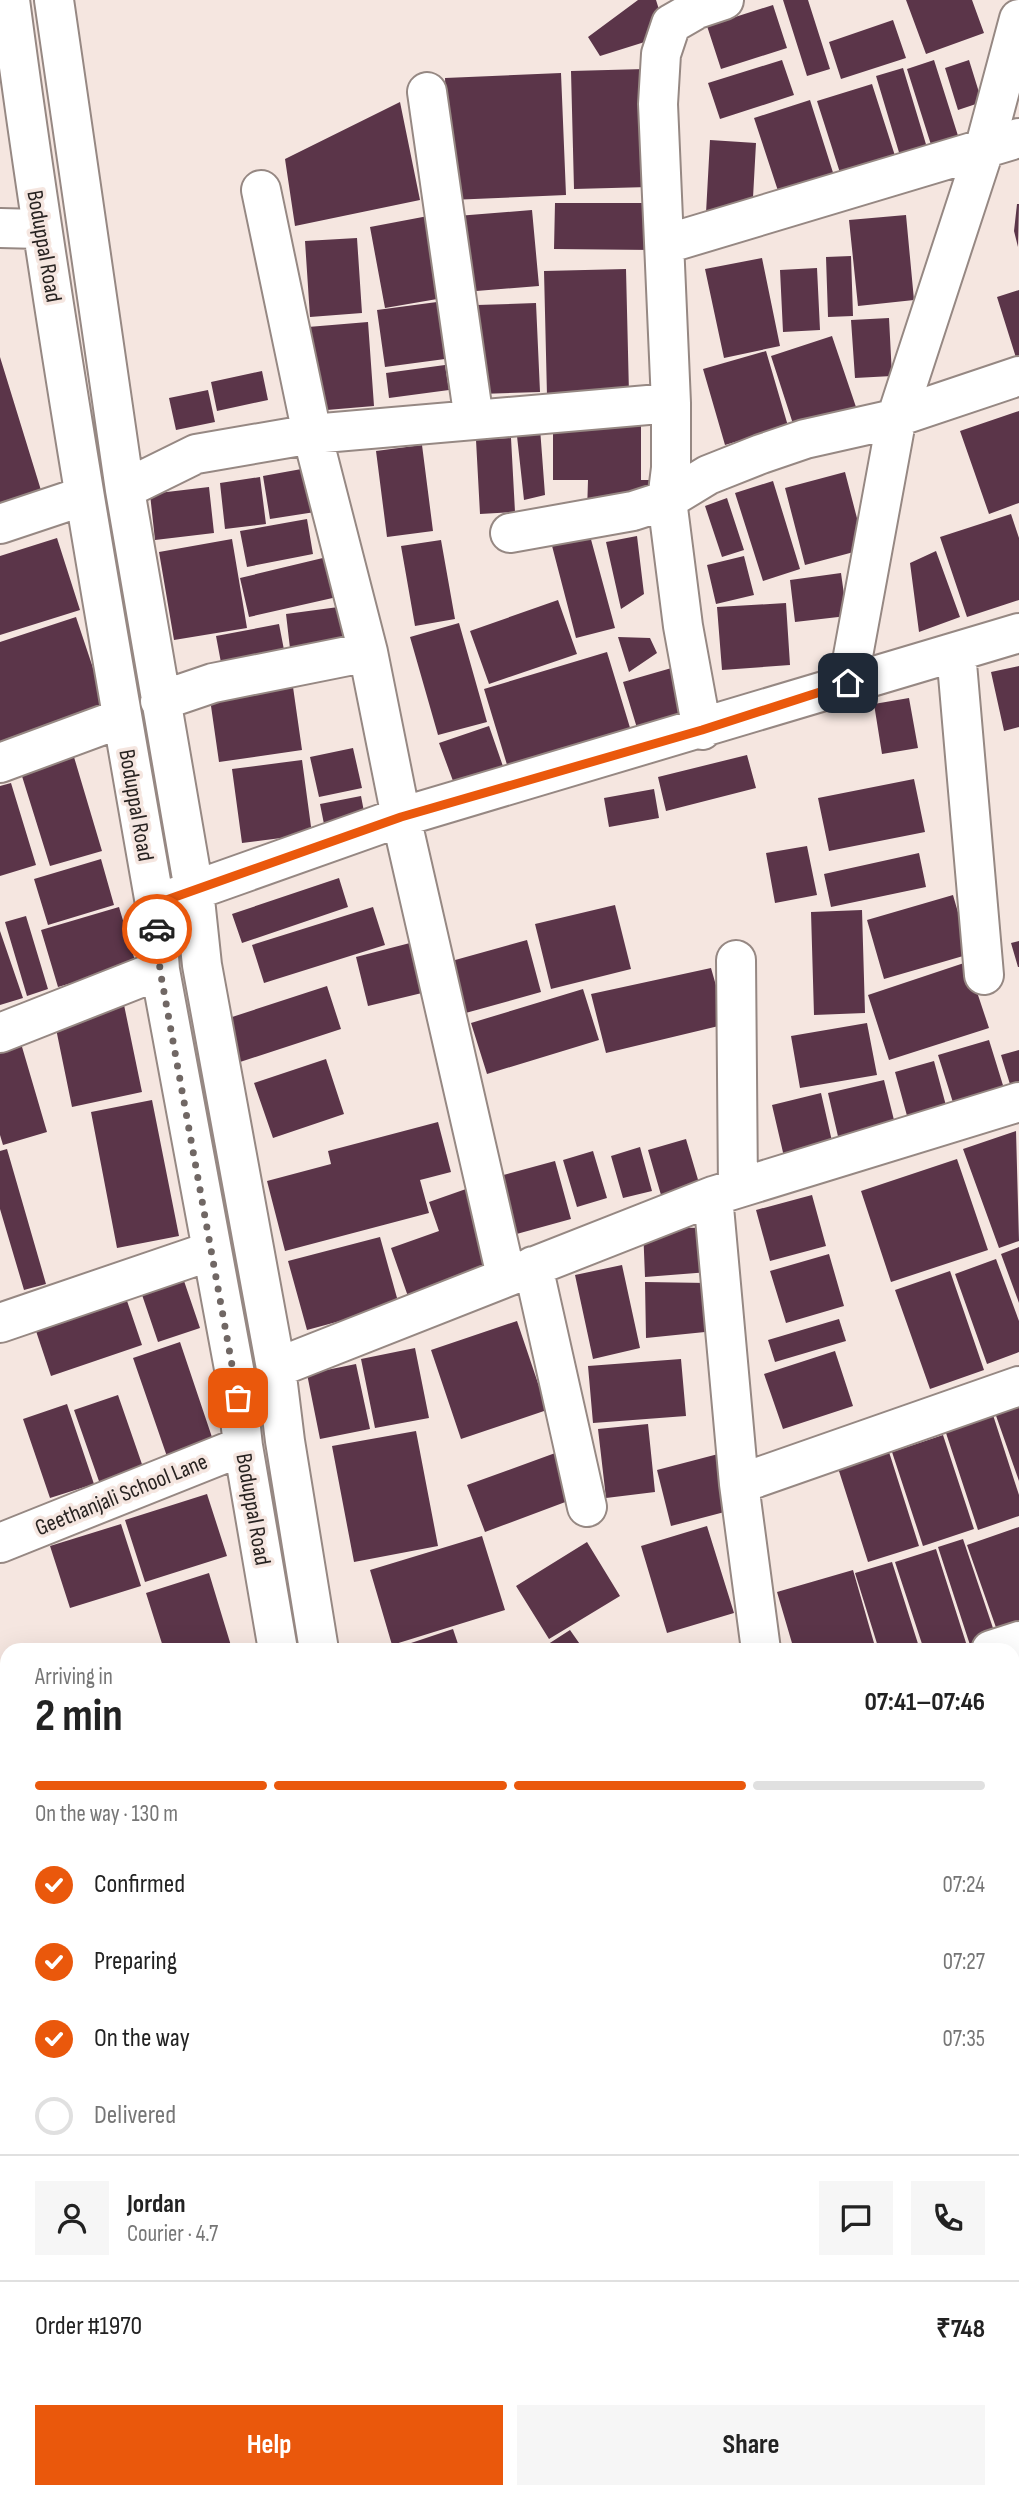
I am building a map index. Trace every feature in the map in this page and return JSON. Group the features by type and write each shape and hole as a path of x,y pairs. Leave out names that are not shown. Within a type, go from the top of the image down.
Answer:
{"street":[{"name":"Boduppal Road","path":"10,0 40,229 155,904 160,970 235,1374 243,1446 277,1643"},
{"name":"Boduppal Road","path":"54,0 125,489 194,890 202,965 276,1368 285,1441 319,1643"},
{"path":"702,730 683,626 667,500 671,468 671,403 658,103 661,54 671,24 697,9 724,0"},
{"path":"848,683 897,416 984,150 1019,19"},
{"path":"427,92 474,420"},
{"path":"666,244 1019,138"},
{"path":"261,190 312,434 368,652 401,817 519,1271 587,1507"},
{"path":"0,228 40,229"},
{"path":"51,283 94,277"},
{"path":"510,533 633,511 667,500 708,475 761,454 805,439 897,416 1019,376"},
{"path":"125,489 196,454 312,434 671,403"},
{"path":"0,524 84,496"},
{"path":"155,904 401,817 702,730 848,683 1019,633"},
{"path":"160,701 213,683 368,652"},
{"path":"956,652 984,975"},
{"path":"0,763 122,718"},
{"path":"736,960 726,1192 739,1485 760,1643"},
{"path":"0,1033 160,970"},
{"path":"276,1368 726,1192 1019,1101"},
{"path":"0,1323 211,1251"},
{"path":"739,1485 1019,1386"},
{"name":"Geethanjali School Lane","path":"0,1543 243,1446"}],"building":[{"path":"638,0 656,0 667,35 600,56 588,37"},
{"path":"783,0 808,0 830,69 807,76"},
{"path":"906,0 972,0 984,33 926,54"},
{"path":"773,5 787,48 721,69 707,26"},
{"path":"893,20 906,58 841,79 829,42"},
{"path":"782,60 794,95 720,119 708,83"},
{"path":"934,60 960,142 933,151 907,69"},
{"path":"969,60 982,102 958,110 945,68"},
{"path":"903,68 928,151 901,159 876,76"},
{"path":"645,69 649,187 574,189 571,71"},
{"path":"561,73 566,195 450,200 445,78"},
{"path":"872,84 897,162 842,179 817,101"},
{"path":"810,100 836,182 781,200 754,118"},
{"path":"400,102 420,200 295,226 285,159"},
{"path":"710,140 756,143 752,216 706,213"},
{"path":"555,203 654,203 654,250 554,249"},
{"path":"1019,204 1018,247 1014,231"},
{"path":"532,210 539,286 464,292 457,216"},
{"path":"906,215 914,300 858,306 849,220"},
{"path":"428,216 443,298 385,308 370,227"},
{"path":"357,238 362,313 310,317 305,241"},
{"path":"851,256 853,316 828,317 826,257"},
{"path":"762,258 780,346 724,358 705,269"},
{"path":"817,268 820,330 783,332 780,270"},
{"path":"626,269 629,394 547,396 544,271"},
{"path":"1019,290 1019,364 1018,364 997,297"},
{"path":"452,300 460,357 385,367 377,310"},
{"path":"536,303 540,392 480,394 477,305"},
{"path":"889,318 892,376 855,378 851,320"},
{"path":"368,322 374,406 315,411 308,327"},
{"path":"832,336 856,407 794,427 771,356"},
{"path":"766,351 788,426 725,445 703,369"},
{"path":"0,357 44,500 0,513"},
{"path":"445,365 449,390 389,398 386,373"},
{"path":"262,371 268,400 217,411 211,382"},
{"path":"208,390 215,422 176,430 169,398"},
{"path":"1019,411 1019,503 989,514 960,431"},
{"path":"553,426 641,426 641,480 650,480 654,493 587,513 588,480 553,480"},
{"path":"516,427 540,428 545,495 524,500"},
{"path":"511,438 515,512 480,514 476,440"},
{"path":"422,445 433,531 387,537 376,451"},
{"path":"307,468 315,512 270,519 263,476"},
{"path":"845,472 865,549 805,565 785,488"},
{"path":"260,477 266,524 225,529 220,483"},
{"path":"773,481 800,569 763,581 735,493"},
{"path":"209,487 214,533 155,540 150,494"},
{"path":"727,498 744,550 722,557 705,506"},
{"path":"1011,514 1019,538 1019,600 967,617 940,537"},
{"path":"307,519 313,554 247,567 240,531"},
{"path":"589,532 615,628 576,638 551,542"},
{"path":"637,536 644,594 621,609 606,542"},
{"path":"57,538 80,610 0,635 0,556"},
{"path":"232,539 247,628 174,640 159,552"},
{"path":"441,540 455,619 415,626 401,546"},
{"path":"936,551 960,617 919,632 910,563"},
{"path":"744,556 754,595 716,604 707,565"},
{"path":"327,557 337,597 249,617 240,578"},
{"path":"841,573 847,616 795,622 790,580"},
{"path":"558,600 577,654 489,684 470,631"},
{"path":"786,603 790,665 722,670 717,607"},
{"path":"346,606 351,649 291,657 286,614"},
{"path":"76,617 109,716 0,752 0,642"},
{"path":"459,623 487,722 438,735 410,637"},
{"path":"279,624 285,655 222,668 216,636"},
{"path":"618,637 650,638 657,653 629,672"},
{"path":"607,652 631,731 508,768 484,689"},
{"path":"1019,666 1019,727 1004,731 991,672"},
{"path":"675,667 689,713 637,728 623,682"},
{"path":"292,680 302,750 219,762 209,692"},
{"path":"909,698 918,748 882,754 874,704"},
{"path":"489,726 505,772 456,789 439,743"},
{"path":"353,748 362,788 319,797 310,757"},
{"path":"747,755 756,788 666,811 658,777"},
{"path":"74,757 102,851 50,866 21,773"},
{"path":"302,760 312,834 242,843 232,769"},
{"path":"914,779 925,832 829,851 818,798"},
{"path":"11,783 36,865 0,876 0,786"},
{"path":"654,789 659,818 609,827 604,798"},
{"path":"361,796 366,822 325,829 320,804"},
{"path":"807,846 817,895 775,903 766,853"},
{"path":"919,853 926,887 831,907 824,874"},
{"path":"101,859 114,905 48,925 34,879"},
{"path":"339,878 348,907 242,943 232,914"},
{"path":"953,895 970,954 884,979 867,920"},
{"path":"615,905 631,969 551,989 535,924"},
{"path":"119,907 136,964 58,987 41,930"},
{"path":"373,907 385,945 264,983 252,945"},
{"path":"862,910 865,1013 814,1015 811,912"},
{"path":"26,916 48,989 27,996 5,922"},
{"path":"0,931 23,998 0,1005"},
{"path":"527,940 541,992 462,1014 448,962"},
{"path":"1019,941 1019,967 1018,967 1011,943"},
{"path":"410,943 422,993 368,1006 356,957"},
{"path":"967,962 989,1028 889,1060 868,995"},
{"path":"711,968 727,1024 606,1053 591,994"},
{"path":"327,986 341,1029 240,1062 226,1019"},
{"path":"583,989 599,1040 487,1074 471,1023"},
{"path":"123,1000 142,1092 72,1107 53,1014"},
{"path":"867,1023 877,1075 800,1088 791,1036"},
{"path":"20,1040 47,1132 3,1145 0,1135 0,1045"},
{"path":"989,1040 1006,1095 956,1112 938,1055"},
{"path":"1019,1050 1019,1092 1013,1094 1001,1055"},
{"path":"326,1059 344,1114 273,1138 254,1083"},
{"path":"934,1061 948,1113 909,1123 895,1072"},
{"path":"884,1080 897,1132 840,1145 828,1093"},
{"path":"821,1093 834,1150 785,1161 772,1105"},
{"path":"152,1100 179,1236 117,1248 91,1112"},
{"path":"438,1122 451,1172 420,1180 429,1213 285,1251 267,1181 331,1164 328,1151"},
{"path":"1016,1131 1019,1241 999,1248 963,1149"},
{"path":"686,1139 699,1183 661,1195 648,1150"},
{"path":"640,1147 652,1191 623,1198 611,1156"},
{"path":"7,1149 46,1284 24,1290 0,1209 0,1151"},
{"path":"593,1151 607,1198 577,1207 563,1160"},
{"path":"957,1159 988,1250 891,1282 861,1191"},
{"path":"555,1161 571,1219 513,1235 496,1177"},
{"path":"466,1189 496,1276 411,1305 391,1248 439,1231 429,1202"},
{"path":"812,1195 826,1246 770,1261 756,1210"},
{"path":"643,1227 705,1228 709,1272 645,1277"},
{"path":"380,1237 399,1305 307,1330 288,1261"},
{"path":"1019,1247 1019,1303 1001,1254"},
{"path":"829,1254 844,1306 786,1323 770,1271"},
{"path":"996,1259 1019,1321 1019,1352 987,1364 955,1274"},
{"path":"622,1265 640,1348 593,1359 575,1275"},
{"path":"950,1271 984,1370 930,1389 895,1290"},
{"path":"182,1275 200,1328 158,1342 140,1289"},
{"path":"645,1282 708,1283 705,1332 646,1338"},
{"path":"125,1295 142,1345 51,1376 34,1325"},
{"path":"839,1319 846,1341 775,1362 768,1340"},
{"path":"517,1321 547,1410 461,1439 431,1350"},
{"path":"180,1342 218,1455 172,1471 133,1358"},
{"path":"415,1348 429,1418 375,1428 361,1359"},
{"path":"835,1351 853,1406 783,1429 764,1374"},
{"path":"681,1359 686,1416 593,1423 588,1366"},
{"path":"356,1364 370,1429 320,1439 307,1374"},
{"path":"118,1395 144,1470 100,1484 74,1410"},
{"path":"1019,1402 1019,1481 994,1410"},
{"path":"67,1404 94,1484 50,1498 23,1419"},
{"path":"993,1415 1019,1495 1019,1516 978,1530 945,1430"},
{"path":"648,1424 655,1492 606,1498 598,1429"},
{"path":"416,1431 438,1546 354,1562 332,1446"},
{"path":"943,1435 974,1529 923,1546 892,1452"},
{"path":"558,1452 576,1498 485,1532 467,1485"},
{"path":"889,1452 919,1546 868,1562 838,1468"},
{"path":"722,1453 736,1509 671,1526 657,1470"},
{"path":"207,1494 227,1556 145,1582 125,1520"},
{"path":"121,1524 141,1586 70,1608 50,1546"},
{"path":"707,1526 734,1613 667,1633 641,1546"},
{"path":"1019,1527 1019,1629 999,1636 967,1545"},
{"path":"482,1536 505,1610 391,1643 370,1570"},
{"path":"963,1539 996,1637 969,1643 938,1547"},
{"path":"587,1542 620,1596 549,1639 516,1586"},
{"path":"936,1549 966,1643 922,1643 895,1562"},
{"path":"892,1562 918,1643 877,1643 855,1573"},
{"path":"853,1570 874,1643 792,1643 777,1592"},
{"path":"209,1573 230,1643 162,1643 146,1593"},
{"path":"453,1629 458,1643 411,1643"},
{"path":"570,1630 579,1643 550,1643"}],"way so far":[{"path":"157,929 160,970 238,1398"}],"route":[{"path":"157,929 155,904 401,817 702,730 848,683"}]}
